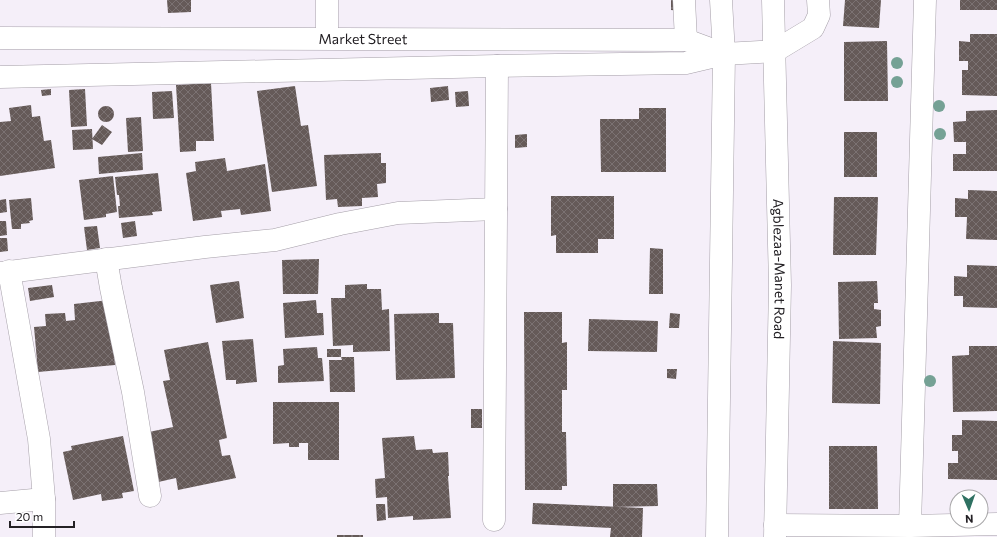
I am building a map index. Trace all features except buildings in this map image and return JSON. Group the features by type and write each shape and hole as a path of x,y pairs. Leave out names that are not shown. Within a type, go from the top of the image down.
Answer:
{"street":[{"path":"327,0 327,38"},
{"path":"684,0 686,40"},
{"path":"775,51 813,28 819,15 818,0"},
{"path":"910,526 925,0"},
{"name":"Agblezaa-Manet Road","path":"774,5 780,285 775,531"},
{"path":"717,537 724,54 721,6"},
{"name":"Market Street","path":"0,38 686,40 724,54"},
{"name":"Market Street","path":"0,77 686,63 724,54 775,51"},
{"path":"494,520 497,66"},
{"path":"44,537 44,499 39,439 5,272 275,240 340,224 398,213 496,209"},
{"path":"106,259 133,392 150,496"},
{"path":"0,503 44,499"},
{"path":"775,531 910,526 944,531 997,524"}]}
